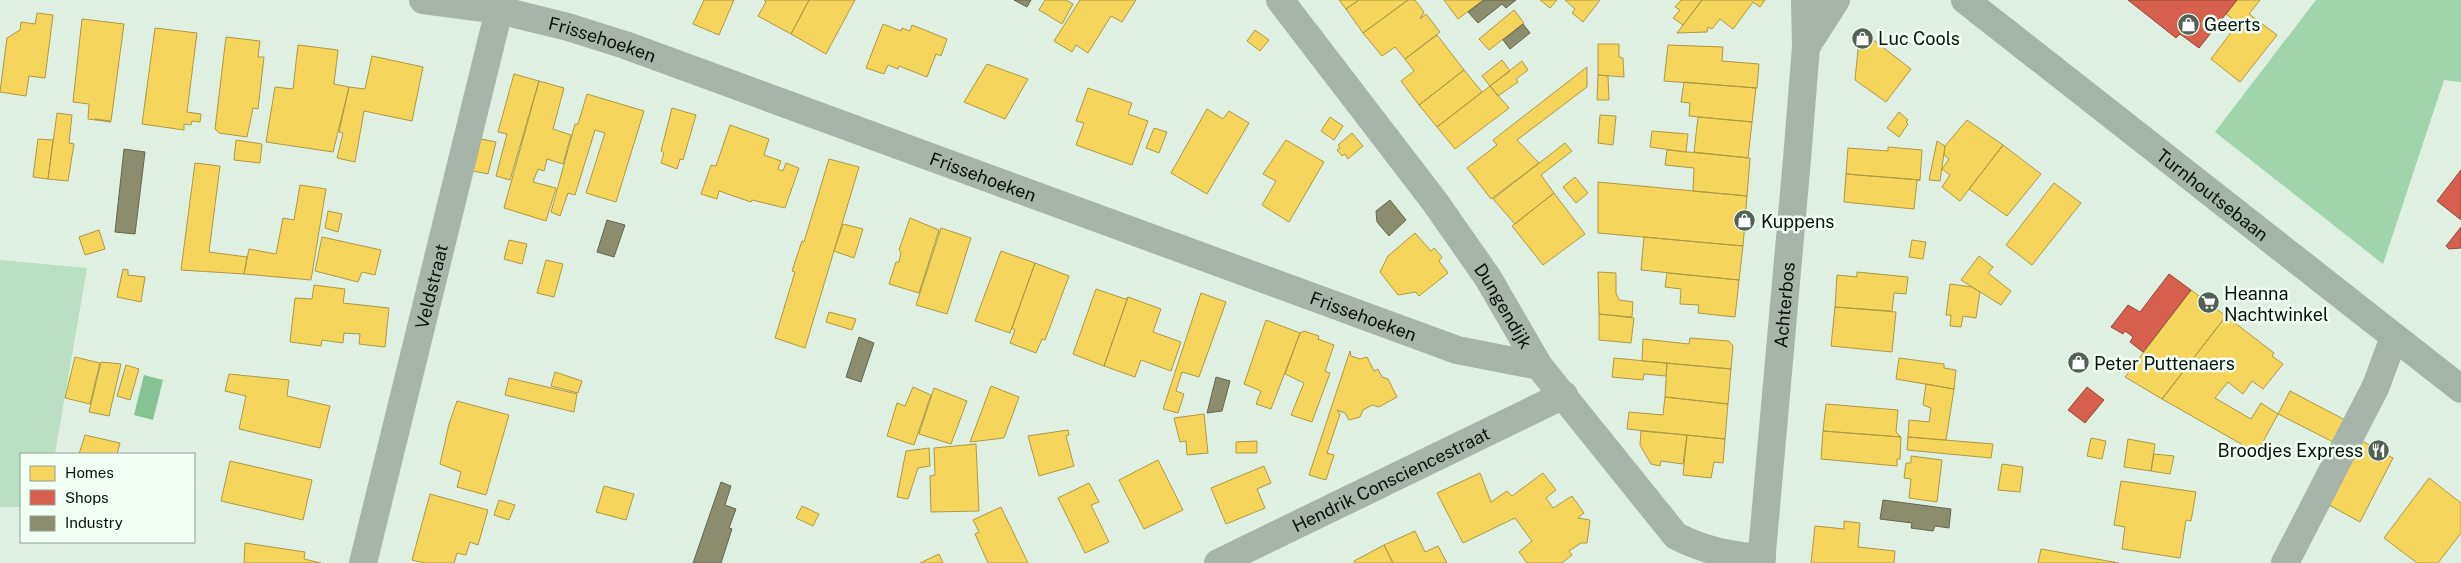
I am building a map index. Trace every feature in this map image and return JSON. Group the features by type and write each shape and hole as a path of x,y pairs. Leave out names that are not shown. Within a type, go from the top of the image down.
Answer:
{"main road":[{"name":"Turnhoutsebaan","path":"1965,0 2461,389"}],"street":[{"name":"Frissehoeken","path":"424,0 499,10 568,26 625,45 1457,350 1539,366"},
{"name":"Dungendijk","path":"1280,0 1435,202 1488,278 1539,366 1676,536 1708,550 1762,560"},
{"name":"Achterbos","path":"1762,560 1806,47 1805,0"},
{"name":"Achterbos","path":"1806,47 1836,0"},
{"name":"Veldstraat","path":"363,563 499,10"},
{"path":"2285,563 2376,386 2394,337"},
{"name":"Hendrik Consciencestraat","path":"1218,563 1564,396"}],"shaded area":[{"path":"2316,0 2461,0 2461,82 2444,80 2383,264 2215,132"},
{"path":"0,260 87,268 55,453 20,453 20,507 0,507"},
{"path":"144,375 163,380 153,420 134,415"}],"building: Homes":[{"path":"704,0 734,0 719,35 693,24"},
{"path":"764,0 809,0 791,34 758,16 766,2"},
{"path":"809,0 855,0 826,54 791,34"},
{"path":"1045,0 1066,0 1073,4 1062,24 1039,10"},
{"path":"1080,0 1136,0 1122,22 1111,16 1088,53 1076,45 1072,52 1054,41"},
{"path":"1339,0 1359,0 1346,9"},
{"path":"1359,0 1408,0 1363,33 1346,9"},
{"path":"1408,0 1415,0 1424,12 1420,19 1426,14 1440,32 1405,59 1395,47 1382,56 1363,33"},
{"path":"1444,0 1483,0 1458,19"},
{"path":"1540,0 1557,0 1550,8"},
{"path":"1565,0 1600,0 1583,22 1572,13 1575,9"},
{"path":"1681,0 1702,0 1683,25 1673,18 1680,10 1675,7"},
{"path":"1702,0 1765,0 1760,7 1753,2 1733,29 1720,19 1712,29 1708,27 1707,32 1677,33"},
{"path":"2237,0 2260,0 2249,14 2277,35 2240,82 2211,59 2238,23 2226,14"},
{"path":"1514,10 1524,23 1489,50 1479,39"},
{"path":"37,13 53,15 45,78 29,76 26,96 0,92 7,38 20,30 21,22 35,24"},
{"path":"82,19 124,24 111,121 95,119 111,122 88,119 89,104 73,102"},
{"path":"883,24 901,31 902,28 910,31 912,25 947,39 941,56 936,54 927,77 899,66 898,69 888,65 884,74 866,68"},
{"path":"155,28 197,33 187,112 201,114 200,122 192,121 191,125 184,124 184,130 142,124"},
{"path":"1255,30 1269,40 1260,51 1247,41"},
{"path":"1437,35 1464,70 1419,105 1401,81 1414,71 1405,59"},
{"path":"1867,35 1911,69 1886,102 1855,80 1859,40"},
{"path":"226,37 260,41 258,57 264,57 258,109 253,108 247,137 219,133 215,129"},
{"path":"1598,44 1619,44 1619,57 1623,58 1624,77 1598,75"},
{"path":"298,45 338,50 334,84 349,87 333,152 266,142 275,87 293,89"},
{"path":"1668,45 1723,47 1722,61 1759,64 1757,88 1664,81"},
{"path":"372,56 423,67 412,121 364,111 355,162 337,158 343,133 339,132 349,87 365,89"},
{"path":"1502,60 1510,71 1490,86 1482,76"},
{"path":"1522,61 1528,70 1516,79 1518,82 1498,96 1490,86"},
{"path":"987,64 1028,79 1005,119 964,102"},
{"path":"1587,67 1587,87 1517,140 1539,163 1491,199 1467,168 1497,145 1493,140"},
{"path":"1464,70 1482,92 1437,127 1419,105"},
{"path":"514,74 539,81 510,180 496,176 507,134 498,132"},
{"path":"1598,75 1608,76 1609,100 1597,100"},
{"path":"539,81 564,88 553,129 571,135 563,164 547,159 544,171 538,169 533,182 556,188 546,221 504,208"},
{"path":"1684,82 1756,88 1752,122 1689,116 1690,103 1681,102"},
{"path":"1490,86 1509,108 1455,149 1437,127"},
{"path":"1088,88 1132,103 1128,114 1148,121 1132,165 1076,145 1084,123 1076,121"},
{"path":"587,94 644,111 616,202 586,193 605,133 595,130 575,195 568,193 560,216 551,212 575,124 578,124"},
{"path":"672,108 696,115 683,160 680,159 677,169 661,163 664,153 661,151"},
{"path":"1207,109 1223,119 1229,111 1249,123 1207,194 1171,173"},
{"path":"1899,112 1908,120 1906,122 1908,124 1899,137 1887,128"},
{"path":"57,113 72,115 69,143 74,144 68,181 48,179"},
{"path":"1600,115 1616,116 1613,145 1598,143"},
{"path":"1330,117 1343,126 1334,140 1321,131"},
{"path":"1698,117 1752,122 1748,158 1694,152"},
{"path":"1967,120 2003,145 1960,201 1942,187 1950,175 1942,169 1949,159 1944,155 1945,146"},
{"path":"730,125 769,139 764,155 781,161 778,169 783,171 786,163 799,168 785,208 752,200 751,202 719,191 717,199 701,194 711,165 716,166"},
{"path":"1154,128 1167,132 1159,153 1146,148"},
{"path":"1652,131 1688,134 1686,152 1650,147"},
{"path":"1352,133 1363,146 1348,159 1345,154 1342,156 1337,150 1340,148 1338,145"},
{"path":"38,139 53,140 48,179 33,177"},
{"path":"481,139 496,142 488,174 473,171"},
{"path":"236,140 262,144 260,163 234,160"},
{"path":"1286,140 1324,162 1289,222 1262,205 1276,181 1263,174"},
{"path":"1937,141 1945,146 1940,181 1929,180"},
{"path":"1565,143 1572,151 1541,175 1554,193 1515,224 1493,199"},
{"path":"2003,145 2041,174 2007,216 1969,189"},
{"path":"1888,147 1922,150 1920,180 1846,174 1848,148 1888,151"},
{"path":"1667,150 1750,158 1747,196 1693,191 1694,168 1665,165"},
{"path":"829,159 859,167 805,348 775,338 795,272 792,271 802,241 804,242"},
{"path":"195,163 220,166 209,252 247,257 244,274 181,270"},
{"path":"1846,174 1920,180 1917,181 1914,209 1844,202"},
{"path":"1575,177 1588,193 1576,203 1563,187"},
{"path":"1598,182 1747,196 1743,246 1598,233"},
{"path":"2054,183 2081,203 2032,265 2006,245"},
{"path":"300,185 326,189 311,280 244,274 249,249 276,254 283,218 294,220"},
{"path":"1554,193 1585,234 1543,265 1512,226"},
{"path":"328,211 342,214 338,232 325,228"},
{"path":"910,218 939,230 919,293 889,284 896,262 899,262 901,252 899,250"},
{"path":"843,224 863,229 854,258 834,251"},
{"path":"941,228 971,238 947,314 916,305"},
{"path":"99,230 105,249 85,255 79,237"},
{"path":"1415,233 1431,251 1434,248 1442,257 1439,261 1448,273 1419,296 1416,292 1398,295 1380,272 1388,256"},
{"path":"322,237 381,250 375,275 362,272 358,282 315,271"},
{"path":"1644,237 1743,246 1739,280 1641,270"},
{"path":"509,240 527,244 522,264 504,259"},
{"path":"1912,240 1926,242 1923,259 1909,257"},
{"path":"1001,251 1035,263 1010,333 975,321"},
{"path":"1979,256 1993,267 1988,273 2011,291 2001,305 1961,280"},
{"path":"546,260 563,264 554,297 537,293"},
{"path":"1035,263 1069,276 1045,340 1042,339 1036,353 1010,343 1015,330 1012,328"},
{"path":"123,269 128,270 128,275 145,277 141,302 117,297"},
{"path":"1598,272 1616,273 1616,293 1619,300 1633,302 1632,317 1599,314"},
{"path":"1857,272 1908,277 1906,294 1894,293 1892,311 1835,307 1837,275 1857,277"},
{"path":"1667,273 1739,280 1735,317 1698,313 1699,305 1680,304 1681,289 1665,287"},
{"path":"1950,284 1972,287 1980,292 1976,318 1963,316 1961,327 1950,326 1951,315 1946,315"},
{"path":"314,285 345,289 343,303 389,308 385,347 359,344 360,334 344,333 343,343 322,340 321,346 290,342 295,298 312,299"},
{"path":"1096,289 1125,299 1128,297 1104,366 1073,354"},
{"path":"2191,290 2226,316 2162,399 2125,377"},
{"path":"1201,293 1226,302 1199,377 1182,372 1176,391 1184,394 1178,413 1163,409"},
{"path":"1128,297 1161,309 1153,332 1181,342 1171,371 1141,360 1135,377 1104,366"},
{"path":"1835,307 1896,312 1892,352 1831,346"},
{"path":"829,312 856,319 852,330 826,322"},
{"path":"1599,314 1634,318 1631,343 1599,340"},
{"path":"2226,316 2274,353 2272,356 2283,364 2263,389 2252,381 2243,394 2228,382 2215,398 2251,419 2261,403 2278,414 2257,453 2162,399"},
{"path":"1266,320 1300,333 1271,409 1256,404 1261,391 1244,384"},
{"path":"1304,331 1319,336 1318,339 1334,345 1325,371 1330,373 1312,422 1291,415 1304,383 1285,374 1300,333"},
{"path":"1690,338 1729,341 1733,346 1731,369 1642,361 1643,339 1689,344"},
{"path":"1350,351 1351,356 1360,359 1367,357 1374,371 1378,369 1382,377 1388,379 1397,397 1379,407 1372,405 1363,410 1360,417 1349,420 1345,413 1337,410 1340,414 1327,453 1334,455 1326,480 1309,475"},
{"path":"75,357 100,363 90,404 65,398"},
{"path":"1614,358 1667,363 1666,376 1644,374 1643,380 1612,377"},
{"path":"1899,358 1944,364 1944,368 1956,370 1954,389 1896,379"},
{"path":"101,362 121,364 109,416 89,412"},
{"path":"1667,363 1731,369 1728,404 1665,397"},
{"path":"126,365 139,369 130,400 117,396"},
{"path":"555,372 582,381 578,393 551,386"},
{"path":"229,374 289,380 287,396 330,406 320,448 239,429 246,396 225,391"},
{"path":"509,378 577,394 574,412 505,395"},
{"path":"1926,384 1954,389 1946,440 1908,437 1909,420 1929,422 1931,408 1923,405"},
{"path":"991,386 1019,397 1004,438 970,442"},
{"path":"913,387 931,395 914,445 887,436 897,403 905,406"},
{"path":"934,388 967,401 951,444 919,434"},
{"path":"2290,391 2345,420 2335,443 2278,414"},
{"path":"1665,397 1728,404 1725,439 1627,429 1629,412 1663,415"},
{"path":"457,401 509,415 486,495 457,487 461,472 440,464 449,424"},
{"path":"1826,404 1898,410 1896,432 1901,437 1823,431"},
{"path":"1204,414 1208,453 1187,455 1186,441 1180,442 1174,418"},
{"path":"1068,430 1069,435 1066,436 1074,466 1039,476 1028,436"},
{"path":"1641,431 1687,435 1683,464 1661,461 1660,466 1651,464 1640,445"},
{"path":"1823,431 1901,437 1900,459 1897,459 1897,466 1821,459"},
{"path":"85,435 120,443 117,453 79,453"},
{"path":"1687,435 1725,439 1723,463 1714,462 1711,478 1683,475"},
{"path":"1908,437 1993,444 1991,458 1907,450"},
{"path":"2091,438 2106,441 2102,459 2087,456"},
{"path":"2128,439 2155,444 2151,471 2124,467"},
{"path":"2360,440 2393,458 2360,522 2327,504"},
{"path":"1257,441 1257,453 1236,453 1236,442"},
{"path":"976,444 979,511 931,512 930,476 935,475 934,448"},
{"path":"929,448 930,466 918,468 908,499 897,497 906,451"},
{"path":"2154,454 2174,456 2170,474 2151,471"},
{"path":"1911,456 1942,460 1937,502 1909,498 1911,479 1904,478 1906,463 1911,463"},
{"path":"1158,460 1183,510 1144,529 1119,480"},
{"path":"230,461 312,480 303,520 221,501"},
{"path":"2002,464 2023,467 2020,492 1998,490"},
{"path":"1264,466 1271,483 1257,489 1265,508 1226,524 1211,488"},
{"path":"1480,473 1491,502 1507,491 1512,496 1543,473 1556,490 1546,498 1553,508 1572,496 1584,513 1578,518 1590,520 1587,543 1581,543 1569,551 1572,555 1562,563 1527,563 1519,552 1532,541 1515,518 1463,543 1437,493"},
{"path":"2429,478 2461,503 2461,533 2438,563 2417,563 2384,538"},
{"path":"2121,481 2196,492 2191,521 2186,520 2180,558 2122,549 2125,527 2114,525"},
{"path":"1089,483 1099,502 1091,505 1109,542 1085,553 1058,498"},
{"path":"604,486 634,494 626,520 596,512"},
{"path":"430,494 488,510 478,545 470,542 466,555 457,553 454,563 425,563 412,560"},
{"path":"499,500 515,505 509,520 494,515"},
{"path":"802,506 819,514 813,526 796,518"},
{"path":"1001,507 1028,563 988,563 975,534 979,532 973,520"},
{"path":"1844,521 1860,523 1858,547 1895,551 1894,563 1811,563 1815,526 1844,529"},
{"path":"1415,531 1425,552 1438,546 1447,563 1393,563 1384,545"},
{"path":"245,543 305,552 304,559 321,563 244,563"},
{"path":"1384,545 1393,563 1355,563 1354,561"},
{"path":"2041,549 2119,563 2038,563"},
{"path":"939,554 943,563 920,563"}],"building: Shops":[{"name":"Geerts","path":"2128,0 2237,0 2199,48 2180,34 2176,38"},
{"path":"2461,170 2461,220 2437,201"},
{"path":"2461,227 2461,248 2449,249 2446,246"},
{"path":"2169,274 2191,290 2143,352 2130,342 2133,337 2125,331 2123,334 2111,327 2128,305 2140,312"},
{"path":"2087,387 2104,400 2085,423 2068,410"}],"building: Industry":[{"path":"1014,0 1031,0 1027,7"},
{"path":"1484,0 1516,0 1506,8 1502,4 1478,23 1468,12"},
{"path":"1523,24 1530,33 1510,49 1503,40"},
{"path":"124,149 145,152 135,234 115,232"},
{"path":"1390,200 1406,220 1389,236 1377,222 1376,211"},
{"path":"607,220 625,225 614,257 597,252"},
{"path":"859,337 874,343 861,382 846,377"},
{"path":"1216,377 1230,381 1222,411 1207,413"},
{"path":"721,482 731,486 725,505 736,509 729,528 732,529 721,563 693,563"},
{"path":"1883,500 1951,509 1949,528 1935,526 1933,531 1911,528 1912,523 1880,519"}],"place":[{"name":"Geerts","path":"2188,24"},
{"name":"Luc Cools","path":"1862,38"},
{"name":"Kuppens","path":"1745,221"},
{"name":"Heanna Nachtwinkel","path":"2208,303"},
{"name":"Peter Puttenaers","path":"2078,363"},
{"name":"Broodjes Express","path":"2379,450"}]}
